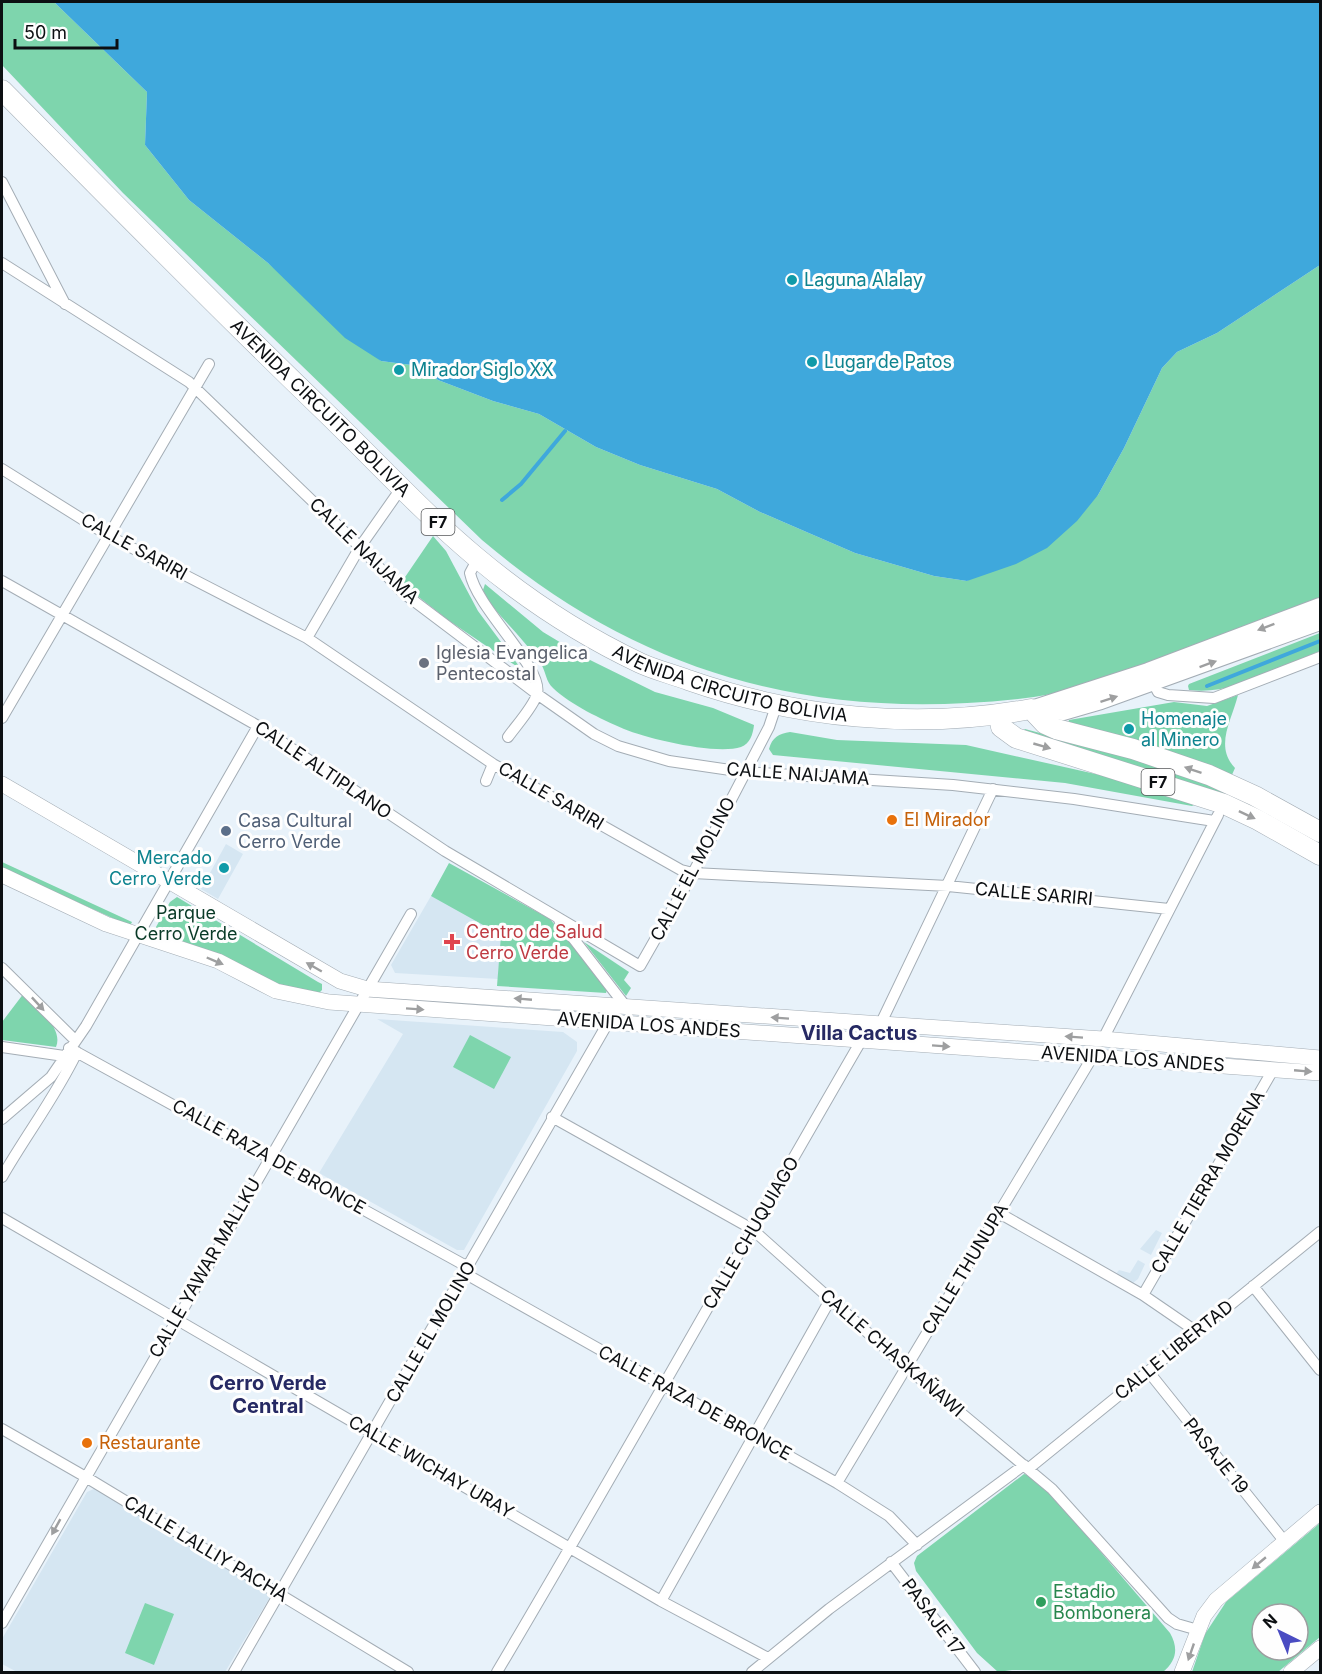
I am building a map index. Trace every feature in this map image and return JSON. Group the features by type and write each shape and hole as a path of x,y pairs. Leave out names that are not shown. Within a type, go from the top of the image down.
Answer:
{"highway":[{"name":"AVENIDA CIRCUITO BOLIVIA","path":"2,90 232,322 478,558 534,602 584,633 643,664 717,690 776,706 894,719 999,715 1031,709"},
{"name":"F7","path":"1031,709 1046,724 1056,729 1133,750 1238,787 1320,832"},
{"name":"F7","path":"999,715 1001,727 1016,738 1219,813 1258,820 1320,855"}],"main road":[{"name":"AVENIDA CIRCUITO BOLIVIA","path":"1031,709 1062,712 1151,678 1320,606"},
{"name":"AVENIDA CIRCUITO BOLIVIA","path":"1151,678 1320,622"}],"street":[{"path":"2,182 65,304"},
{"name":"CALLE NAIJAMA","path":"2,263 196,388 360,547 402,592 594,734 634,752 669,761 744,772 993,789 1219,813"},
{"path":"2,718 63,617 209,363"},
{"name":"CALLE SARIRI","path":"2,470 109,536 307,639 494,764 681,870 693,873 948,886 1169,909"},
{"path":"307,639 360,547 402,487"},
{"path":"478,558 470,573 472,585 483,605 535,674 537,694 508,737"},
{"name":"CALLE ALTIPLANO","path":"2,581 258,726 445,851 640,966"},
{"path":"1151,678 1158,692 1168,695 1214,698 1320,657"},
{"name":"CALLE EL MOLINO","path":"640,966 693,873 769,727 776,706"},
{"path":"2,1119 51,1077 71,1049 139,937 258,726"},
{"path":"486,781 494,764"},
{"name":"AVENIDA LOS ANDES","path":"2,784 169,884 340,981 367,989 386,988 627,1008 1103,1039 1320,1058"},
{"name":"CALLE CHUQUIAGO","path":"497,1672 665,1386 752,1229 861,1041 880,1025 993,789"},
{"path":"1103,1039 1219,813"},
{"name":"AVENIDA LOS ANDES","path":"2,875 139,937 218,962 276,992 357,1005 1320,1073"},
{"name":"CALLE YAWAR MALLKU","path":"2,1623 84,1476 411,914"},
{"path":"556,915 627,1008"},
{"name":"CALLE RAZA DE BRONCE","path":"2,968 71,1049 270,1157 837,1483 889,1516 917,1545"},
{"name":"CALLE EL MOLINO","path":"234,1672 609,1021"},
{"path":"2,1047 71,1049"},
{"path":"2,1177 44,1107 57,1090 71,1049"},
{"name":"CALLE THUNUPA","path":"837,1483 1093,1056"},
{"name":"CALLE TIERRA MORENA","path":"1143,1295 1274,1068"},
{"name":"CALLE CHASKAÑAWI","path":"552,1117 752,1229 906,1366 1052,1489 1168,1618 1177,1624 1198,1630"},
{"path":"999,1213 1143,1295 1197,1332"},
{"name":"CALLE WICHAY URAY","path":"2,1218 373,1432 570,1549 768,1658"},
{"name":"CALLE LIBERTAD","path":"752,1672 891,1562 1026,1467 1320,1232"},
{"path":"1253,1286 1320,1370"},
{"path":"661,1601 830,1300"},
{"name":"PASAJE 19","path":"1148,1371 1285,1542"},
{"name":"CALLE LALLIY PACHA","path":"2,1429 408,1672"},
{"path":"1182,1672 1204,1616 1216,1599 1320,1512"},
{"name":"PASAJE 17","path":"891,1562 975,1672"},
{"path":"1291,1672 1320,1648"}],"shaded area":[{"name":"Mercado Cerro Verde","path":"226,844 243,854 218,899 201,889"},
{"name":"Centro de Salud Cerro Verde","path":"431,896 467,906 501,935 498,979 395,973 391,965"},
{"path":"377,1019 563,1032 577,1042 577,1051 464,1250 457,1250 319,1173 403,1034"},
{"path":"1156,1230 1162,1233 1151,1255 1140,1249"},
{"path":"1138,1260 1145,1264 1138,1279 1133,1283 1126,1282 1116,1274 1119,1270 1130,1273"},
{"path":"98,1487 269,1590 270,1597 225,1672 17,1672 2,1664 2,1639 87,1492"}],"green space":[{"path":"2,2 54,2 147,92 145,145 189,200 268,263 381,361 419,366 438,380 493,401 539,414 596,447 640,465 717,489 760,512 855,553 934,576 967,581 1098,495 1124,448 1162,368 1177,352 1217,333 1320,265 1320,599 1097,683 1042,696 1012,700 899,704 833,699 770,688 708,671 649,647 592,618 536,582 482,540 123,193 2,65"},
{"path":"433,536 446,551 478,611 522,670 448,620 401,583"},
{"path":"485,584 543,632 588,659 655,692 713,708 754,725 747,744 730,749 682,745 624,729 577,706 551,686 543,667 535,656 488,601 483,590"},
{"path":"1320,633 1320,651 1273,672 1223,689 1189,690 1189,684"},
{"path":"1238,695 1225,742 1229,760 1235,768 1231,777 1068,723 1069,720 1174,702 1207,706"},
{"path":"1025,729 1156,764 1209,783 1320,838 1320,848 1023,731"},
{"path":"790,732 837,740 966,745 1100,775 1196,804 1192,806 1065,783 773,755 769,749 774,739"},
{"path":"2,862 132,922 130,926 2,868"},
{"path":"449,863 550,919 604,984 606,993 497,986 501,935 431,896"},
{"name":"Parque Cerro Verde","path":"177,897 322,984 322,990 319,993 281,986 220,955 159,935 156,927 170,902"},
{"path":"584,942 629,972 624,980 631,988 626,996"},
{"path":"24,993 53,1025 57,1040 56,1047 2,1040 2,1022"},
{"path":"470,1035 511,1057 494,1089 453,1067"},
{"name":"Estadio Bombonera","path":"1024,1474 1031,1476 1052,1495 1170,1633 1175,1644 1175,1654 1171,1664 1163,1672 1012,1670 998,1672 977,1653 916,1571 914,1563 917,1556"},
{"path":"1320,1523 1320,1637 1310,1645 1310,1602 1250,1602 1250,1662 1290,1662 1278,1672 1192,1672 1205,1634 1226,1602"},
{"path":"145,1603 174,1614 154,1665 125,1653"}],"water":[{"name":"Laguna Alalay","path":"54,2 1320,2 1320,265 1217,333 1177,352 1162,368 1124,448 1098,495 1077,521 1047,548 1016,564 967,581 934,576 855,553 760,512 717,489 640,465 596,447 539,414 493,401 438,380 419,366 381,361 345,338 268,263 189,200 145,145 147,92"}],"waterway":[{"path":"502,500 521,484 565,431"},
{"path":"1207,686 1320,641"}],"place":[{"name":"Laguna Alalay","path":"792,280"},
{"name":"Lugar de Patos","path":"812,362"},
{"name":"Mirador Siglo XX","path":"399,370"},
{"name":"Iglesia Evangelica Pentecostal","path":"424,663"},
{"name":"Homenaje al Minero","path":"1129,729"},
{"name":"El Mirador","path":"892,820"},
{"name":"Casa Cultural Cerro Verde","path":"226,831"},
{"name":"Mercado Cerro Verde","path":"224,868"},
{"name":"Centro de Salud Cerro Verde","path":"452,942"},
{"name":"Restaurante","path":"87,1443"},
{"name":"Estadio Bombonera","path":"1041,1602"}],"district":[{"name":"Villa Cactus","path":"859,1033"},
{"name":"Cerro Verde Central","path":"268,1394"}]}
